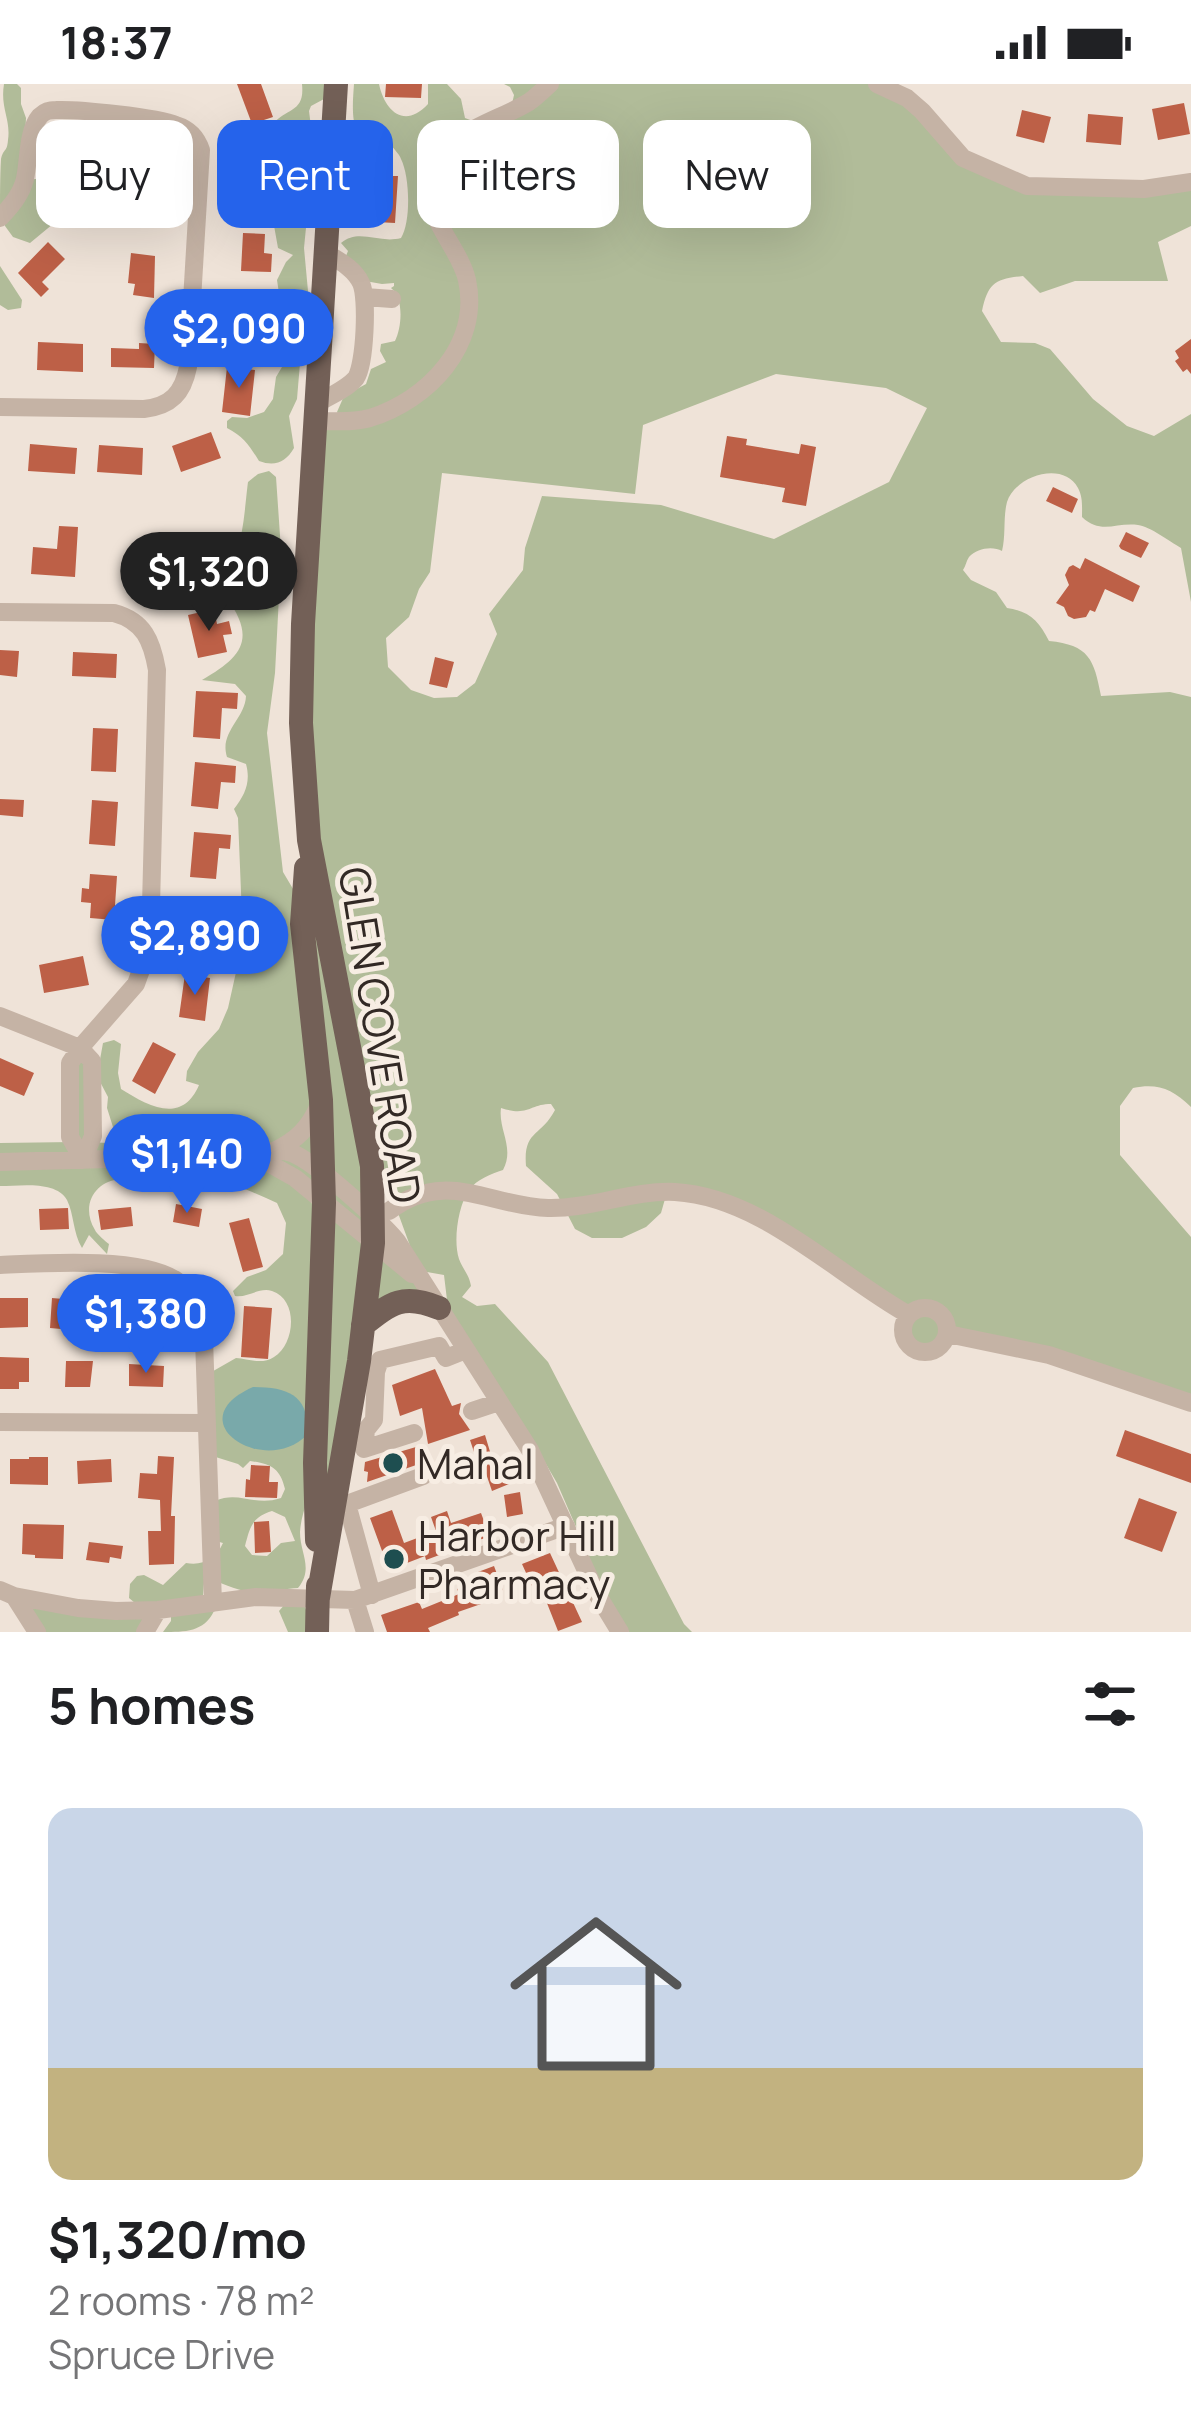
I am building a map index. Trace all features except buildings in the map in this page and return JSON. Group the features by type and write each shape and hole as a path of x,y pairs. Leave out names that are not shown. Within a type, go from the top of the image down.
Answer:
{"main road":[{"name":"GLEN COVE ROAD","path":"317,1632 315,1462 324,1203 321,1100 302,923 309,840 300,697 336,84"},
{"name":"GLEN COVE ROAD","path":"309,840 381,1214 373,1243 362,1418 318,1598"},
{"path":"368,1344 386,1306 402,1300 439,1308"}],"street":[{"path":"315,412 355,421 394,408 428,386 450,363 468,323 468,284 460,258 430,202 431,171 458,138 531,101 550,84"},
{"path":"877,84 907,98 963,158 1028,186 1144,189 1191,182"},
{"path":"0,218 24,183 34,129 46,111 164,122 187,130 201,150 188,367 177,396 143,409 0,407"},
{"path":"315,412 358,374 365,297 353,270 325,252"},
{"path":"365,297 392,299"},
{"path":"0,612 114,613 138,623 153,646 157,670 150,945 136,984 80,1048"},
{"path":"0,1016 80,1048 92,1061 93,1136 83,1160"},
{"path":"0,1162 254,1155 298,1138 321,1100"},
{"path":"274,1151 291,1153 381,1214 530,1450 597,1594 620,1632"},
{"path":"254,1155 282,1169 425,1285"},
{"path":"381,1214 426,1191 483,1195 548,1208 649,1192 690,1194 781,1229 877,1298 909,1315"},
{"path":"0,1265 140,1267 176,1280 194,1300 202,1320 213,1603"},
{"path":"921,1308 935,1310 945,1320 948,1334 934,1352 912,1349 907,1343 903,1329 909,1315 921,1308"},
{"path":"948,1334 1049,1355 1191,1402"},
{"path":"368,1344 439,1346 446,1358 466,1350"},
{"path":"472,1411 500,1402"},
{"path":"0,1422 205,1423"},
{"path":"353,1452 414,1433"},
{"path":"365,1632 364,1597 341,1503 423,1476"},
{"path":"7,1593 78,1608 158,1610 256,1597 364,1597 566,1526"},
{"path":"7,1593 37,1632"},
{"path":"145,1632 158,1610"}],"green space":[{"path":"4,84 21,88 26,118 24,160 29,180 36,180 36,228 48,228 30,243 13,237 5,217 0,217 1,159 9,133"},
{"path":"302,84 331,84 324,99 311,106 310,120 277,120 298,105"},
{"path":"354,84 379,84 391,109 404,116 428,104 428,84 447,84 461,99 465,118 470,120 417,120 417,228 619,228 619,120 483,120 512,104 514,95 504,84 877,84 947,140 1027,186 1191,189 1191,226 1158,242 1168,281 1075,281 1040,293 1023,276 1013,277 990,288 982,311 1001,342 1035,343 1050,349 1093,399 1127,426 1154,436 1191,414 1191,602 1181,548 1143,526 1102,527 1089,522 1082,517 1078,488 1071,479 1051,473 1029,479 1012,493 1002,551 976,552 963,570 971,580 996,592 1007,608 1032,618 1049,641 1081,650 1096,672 1101,696 1170,692 1191,697 1191,1107 1164,1089 1133,1088 1120,1106 1120,1155 1191,1237 1191,1403 948,1329 933,1310 909,1315 729,1206 665,1199 661,1213 646,1227 622,1238 592,1238 575,1229 557,1194 526,1166 527,1146 550,1119 555,1110 551,1104 523,1111 501,1108 507,1146 503,1170 472,1186 459,1214 457,1252 471,1286 462,1297 477,1306 495,1304 548,1362 692,1632 629,1632 605,1594 557,1483 515,1411 456,1328 444,1275 427,1272 413,1254 394,1202 373,1170 377,1220 426,1303 363,1325 318,1598 315,1474 301,1525 306,1567 298,1588 253,1592 213,1579 204,1583 203,1595 214,1611 210,1618 193,1629 163,1632 171,1613 135,1603 129,1598 130,1584 144,1575 163,1585 186,1563 213,1557 223,1543 202,1537 209,1532 215,1501 232,1497 271,1500 281,1498 285,1489 269,1466 250,1461 243,1468 206,1454 208,1374 236,1358 269,1359 281,1351 290,1333 290,1312 281,1296 267,1290 235,1296 233,1291 283,1254 286,1223 277,1203 231,1185 208,1184 186,1195 121,1180 100,1187 89,1205 95,1230 109,1244 107,1254 89,1235 82,1248 67,1200 55,1189 0,1186 0,1143 73,1142 70,1063 92,1061 91,1142 107,1143 113,1127 108,1097 97,1076 103,1043 114,1040 121,1044 121,1089 153,1106 174,1108 192,1097 199,1085 186,1081 187,1071 219,1029 228,1008 243,941 234,809 248,777 246,764 227,757 225,748 246,696 235,684 202,680 227,663 241,646 241,624 220,588 218,575 240,539 248,482 269,471 276,477 287,572 279,596 267,733 283,872 299,899 315,421 341,418 337,412 344,396 366,384 371,369 386,362 381,344 395,341 400,321 400,305 391,288 394,283 365,281 341,243 362,236 401,238 408,211 406,177 393,147 393,120 353,118","holes":["776,374 886,388 927,408 889,482 774,539 661,505 542,496 523,570 489,614 497,634 475,683 457,697 434,698 411,690 388,667 386,638 409,617 430,572 442,473 635,494 643,425","272,1511 285,1517 295,1541 281,1543 267,1556 252,1555 245,1546 256,1520"]},
{"path":"274,228 306,228 312,334 300,363 297,399 289,416 294,448 284,460 270,463 259,461 246,442 227,428 227,421 264,412 273,399 294,328 280,300 277,280 293,255 278,248"},
{"path":"0,266 22,300 21,308 8,310 0,305"},
{"path":"926,1312 939,1317 944,1330 939,1343 926,1348 913,1343 908,1330 913,1317"},
{"path":"14,1596 158,1610 145,1632 37,1632"},
{"path":"286,1603 305,1607 307,1632 288,1632 279,1611"}],"water":[{"path":"253,1387 295,1396 305,1411 307,1435 289,1447 270,1450 235,1440 225,1428 223,1415 231,1401"}],"place":[{"name":"Mahal","path":"393,1463"},
{"name":"Harbor Hill Pharmacy","path":"394,1559"}]}
